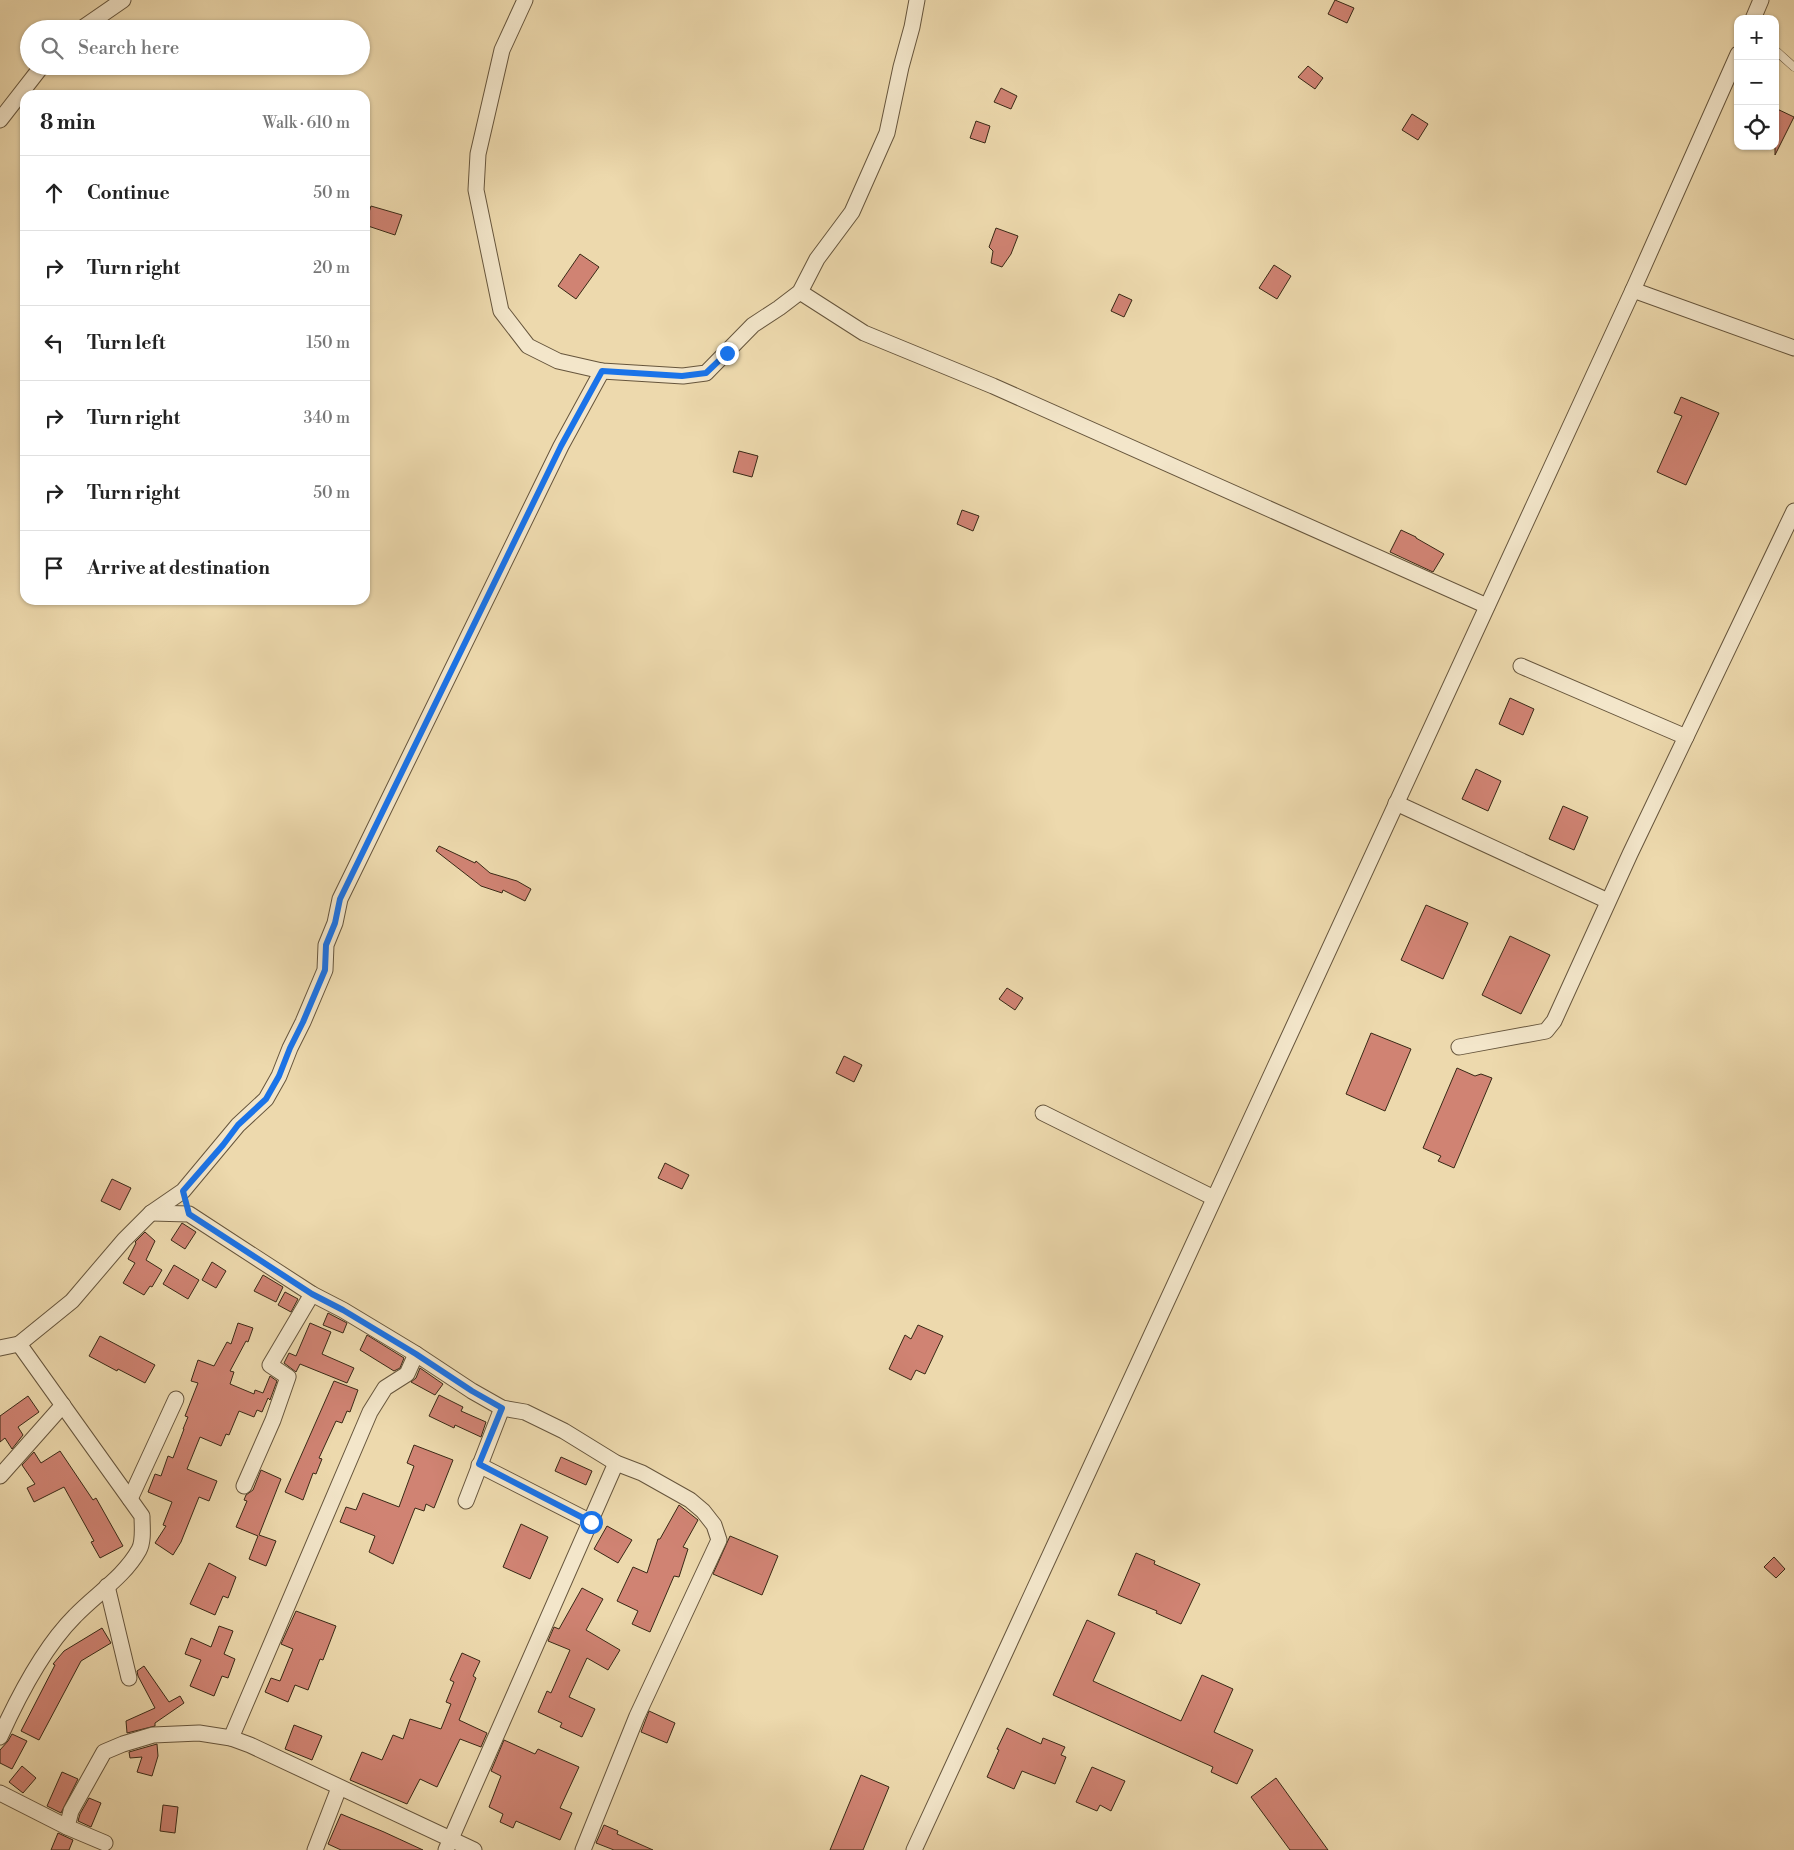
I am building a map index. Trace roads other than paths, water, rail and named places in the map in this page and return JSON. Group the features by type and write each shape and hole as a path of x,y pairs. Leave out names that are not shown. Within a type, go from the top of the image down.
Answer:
{"street":[{"path":"94,20 123,0"},
{"path":"525,0 502,50 478,154 476,190 501,311 528,346 558,361 602,371 682,376 706,373 754,325 800,292 817,259 852,212 887,133 901,67 912,27 916,0"},
{"path":"1755,15 1761,0"},
{"path":"914,1850 1633,290 1735,60"},
{"path":"23,90 35,75"},
{"path":"0,120 20,94"},
{"path":"1633,290 1794,348"},
{"path":"800,292 864,333 993,386 1487,606"},
{"path":"0,1348 19,1344 72,1301 124,1240 151,1213 183,1191 238,1125 266,1099 279,1076 325,970 326,945 335,923 340,899 561,446 602,371"},
{"path":"1459,1047 1546,1031 1554,1021 1608,901 1794,511"},
{"path":"1520,666 1686,737"},
{"path":"1396,803 1608,901"},
{"path":"1042,1113 1214,1198"},
{"path":"183,1191 189,1214"},
{"path":"151,1213 189,1214 312,1294 343,1310 416,1354 472,1391 502,1408 525,1412 564,1430 616,1463 642,1473 690,1500 703,1511 714,1525 719,1540 637,1716 583,1850"},
{"path":"244,1486 273,1420 288,1377 270,1365 312,1294"},
{"path":"0,1737 16,1701 46,1652 73,1617 129,1566 140,1547 142,1516 19,1344"},
{"path":"231,1738 370,1412 385,1388 407,1374 416,1354"},
{"path":"130,1499 176,1399"},
{"path":"0,1476 63,1405"},
{"path":"466,1501 502,1408"},
{"path":"449,1844 616,1463"},
{"path":"479,1464 591,1522"},
{"path":"107,1586 129,1678"},
{"path":"67,1826 71,1811 104,1752 153,1735 199,1733 231,1738 250,1745 449,1844 474,1850"},
{"path":"315,1850 339,1788"},
{"path":"0,1793 105,1843"}],"lane":[{"path":"1779,54 1794,67"}]}
